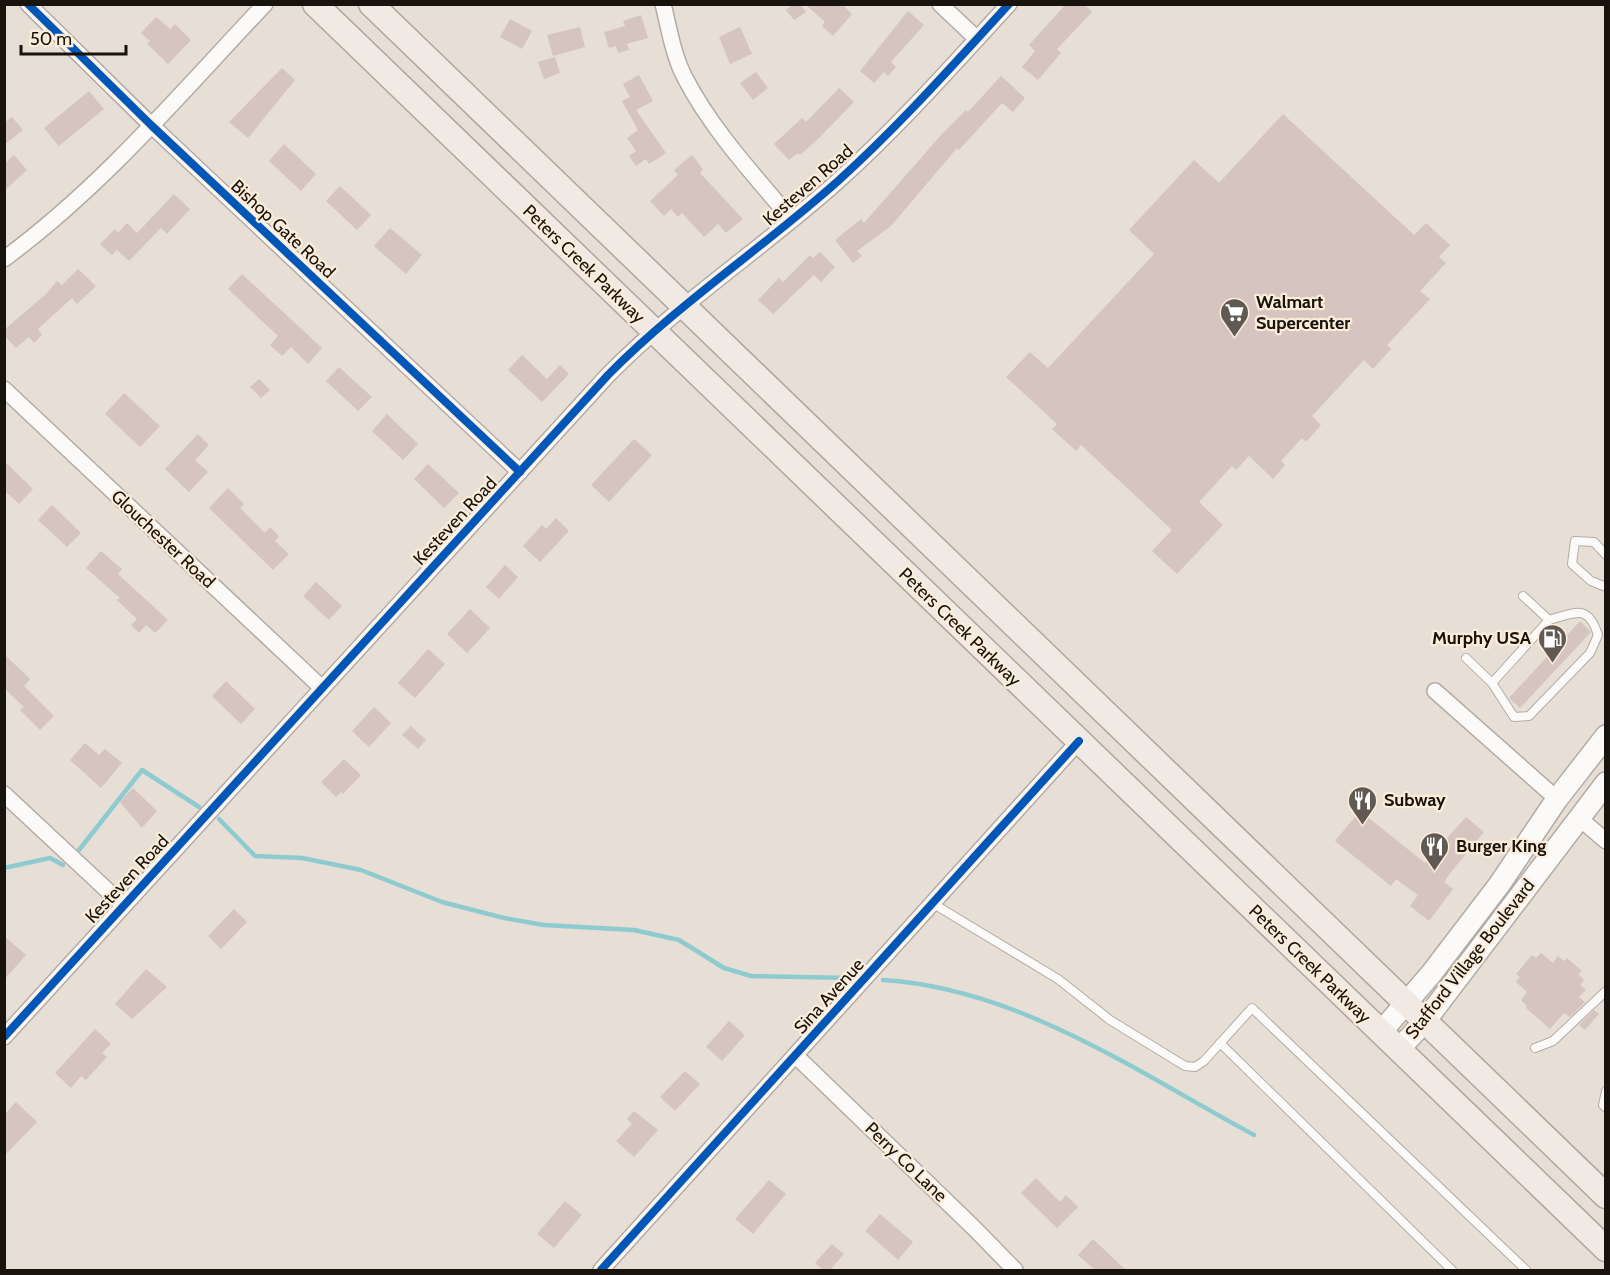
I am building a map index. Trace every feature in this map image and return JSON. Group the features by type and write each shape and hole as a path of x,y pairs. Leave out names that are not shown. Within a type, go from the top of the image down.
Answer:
{"main road":[{"name":"Peters Creek Parkway","path":"315,4 1605,1249"},
{"path":"371,4 1605,1196"},
{"name":"Stafford Village Boulevard","path":"1381,1032 1407,1004 1499,885 1557,799 1605,736"},
{"name":"Stafford Village Boulevard","path":"1399,1049 1425,1021 1605,783"}],"street":[{"name":"Bishop Gate Road","path":"28,4 151,126 520,472"},
{"path":"4,259 48,226 97,183 265,4"},
{"path":"663,4 674,51 683,74 699,102 729,144 792,220"},
{"path":"940,4 977,39"},
{"name":"Kesteven Road","path":"4,1037 608,375 653,331 792,220 893,129 1009,4"},
{"name":"Glouchester Road","path":"4,389 322,688"},
{"path":"1435,691 1557,799"},
{"name":"Sina Avenue","path":"601,1270 1079,741"},
{"path":"4,794 123,905"},
{"path":"1579,818 1605,841"},
{"name":"Perry Co Lane","path":"796,1056 1015,1270"}],"lane":[{"path":"1605,555 1593,542 1575,541 1572,564 1591,581 1605,587"},
{"path":"1523,597 1549,620"},
{"path":"1466,658 1492,683 1514,717 1529,716 1590,653 1598,635 1593,620 1581,612 1549,620 1492,683"},
{"path":"932,903 1058,980 1110,1020 1185,1066 1195,1067 1213,1053 1252,1008 1526,1270"},
{"path":"1535,1048 1553,1041 1605,991"},
{"path":"1220,1043 1452,1270"},
{"path":"1605,1091 1602,1105 1605,1108"}],"building":[{"path":"793,4 800,4 806,12 794,20 786,10"},
{"path":"805,4 842,4 852,14 833,36 822,26 825,22"},
{"path":"1066,4 1084,4 1092,12 1057,49 1061,53 1038,80 1022,67 1035,51 1029,45"},
{"path":"908,11 924,25 891,62 896,67 888,76 884,72 874,83 860,71"},
{"path":"641,15 648,38 627,44 629,50 618,53 616,46 609,48 604,32 625,26 623,21"},
{"path":"156,17 170,29 175,24 191,40 168,64 147,44 150,41 141,33"},
{"path":"510,19 532,31 522,49 500,37"},
{"path":"580,27 585,47 553,56 547,35"},
{"path":"740,27 752,54 730,64 719,37"},
{"path":"555,57 560,73 544,79 538,62"},
{"path":"282,68 295,80 248,138 229,122"},
{"path":"756,72 768,88 753,100 740,83"},
{"path":"639,75 653,101 636,110 666,153 649,164 646,159 636,166 629,156 636,151 627,138 638,130 622,101 630,97 623,84"},
{"path":"1001,76 1025,98 1013,112 1002,103 959,150 957,148 891,226 857,251 862,256 853,263 835,240 861,219 864,223 942,134 966,110 968,112"},
{"path":"839,88 854,102 800,155 798,153 789,160 774,144 802,118 806,122"},
{"path":"89,91 104,109 59,146 44,128"},
{"name":"Walmart Supercenter","path":"1283,114 1414,235 1426,223 1450,245 1439,257 1446,263 1420,291 1430,299 1387,345 1391,349 1373,369 1364,360 1312,416 1321,425 1306,442 1302,438 1281,461 1285,465 1273,479 1249,456 1236,470 1232,466 1199,502 1223,525 1177,574 1152,551 1172,530 1081,445 1076,451 1052,429 1057,424 1006,377 1030,352 1048,368 1154,254 1129,230 1194,160 1219,183"},
{"path":"12,117 23,130 4,145 4,123"},
{"path":"284,144 316,174 301,191 269,161"},
{"path":"14,155 27,170 4,191 4,164"},
{"path":"692,155 703,169 700,173 743,219 726,233 718,224 704,237 682,213 678,217 671,209 664,216 650,201 678,175 674,170"},
{"path":"340,186 371,215 357,230 326,201"},
{"path":"174,194 190,209 167,234 161,228 129,261 117,250 112,255 100,244 115,229 118,233 127,223 137,233"},
{"path":"390,228 422,255 406,274 374,246"},
{"path":"820,252 835,267 821,282 814,275 773,314 758,300 779,278 783,282 810,255 813,258"},
{"path":"78,269 96,286 77,304 72,298 38,329 42,335 34,343 29,337 16,348 4,335 4,330 46,294 57,281 62,285"},
{"path":"242,274 322,348 308,364 291,347 282,356 270,345 278,336 228,289"},
{"path":"522,355 547,379 560,365 569,374 542,402 508,370"},
{"path":"339,367 372,397 358,411 326,381"},
{"path":"259,379 270,390 261,398 250,387"},
{"path":"124,393 160,426 140,447 105,414"},
{"path":"387,414 418,444 403,460 372,431"},
{"path":"198,434 209,445 195,460 208,472 189,492 165,469"},
{"path":"634,439 652,455 609,502 591,485"},
{"path":"4,461 33,489 19,504 4,490"},
{"path":"428,464 459,493 444,508 414,479"},
{"path":"228,488 244,504 240,508 265,533 270,527 279,536 275,541 289,554 273,570 209,508"},
{"path":"52,505 81,533 67,547 38,520"},
{"path":"556,518 569,531 540,562 523,546 542,525 546,529"},
{"path":"101,551 122,569 118,574 168,620 155,633 146,625 139,633 131,625 137,619 117,600 120,598 86,568"},
{"path":"505,565 518,577 499,599 486,587"},
{"path":"316,582 342,606 329,620 303,596"},
{"path":"470,609 490,628 467,653 447,634"},
{"path":"1580,621 1591,632 1520,708 1509,698"},
{"path":"428,649 445,664 415,698 398,683"},
{"path":"4,654 30,679 24,686 54,716 40,730 20,710 24,707 4,688"},
{"path":"226,681 255,709 241,724 212,696"},
{"path":"374,707 391,723 369,747 352,731"},
{"path":"411,726 426,740 418,749 402,735"},
{"path":"85,743 99,755 105,749 122,763 101,788 70,760"},
{"path":"344,759 361,775 343,794 341,792 336,797 321,782"},
{"path":"133,788 157,811 142,828 120,802"},
{"path":"1360,811 1425,863 1466,817 1484,832 1444,882 1453,889 1429,921 1410,906 1418,895 1396,879 1391,886 1335,841"},
{"path":"234,909 247,922 221,949 208,936"},
{"path":"4,936 26,955 4,980"},
{"path":"1541,953 1553,963 1558,956 1564,961 1567,958 1582,971 1578,974 1584,980 1580,985 1586,990 1579,997 1585,1002 1570,1017 1564,1013 1550,1029 1526,1008 1527,1006 1521,1000 1527,992 1516,982 1520,977 1516,974 1532,955 1536,958"},
{"path":"146,969 167,987 132,1019 115,1004"},
{"path":"1594,1010 1599,1014 1585,1030 1579,1025"},
{"path":"729,1021 745,1035 722,1061 706,1047"},
{"path":"95,1029 111,1044 102,1053 107,1057 86,1080 81,1076 71,1088 55,1073"},
{"path":"685,1071 700,1084 675,1111 660,1097"},
{"path":"16,1102 37,1122 4,1156 4,1115"},
{"path":"634,1111 658,1130 634,1157 616,1141 632,1124 627,1119"},
{"path":"1036,1178 1060,1202 1066,1195 1078,1207 1057,1228 1021,1193"},
{"path":"769,1180 786,1194 753,1234 735,1219"},
{"path":"565,1201 582,1215 554,1248 537,1234"},
{"path":"880,1214 913,1242 898,1260 865,1231"},
{"path":"1093,1239 1126,1270 1095,1270 1078,1255"},
{"path":"832,1244 844,1254 830,1270 823,1270 815,1263"}],"waterway":[{"path":"79,850 142,770 199,807"},
{"path":"219,819 255,856 302,858 361,870 442,902 504,918 544,925 634,930 679,940 724,968 751,976 851,978"},
{"path":"4,868 50,858 63,865"},
{"path":"883,980 933,986 982,999 1029,1016 1122,1061 1254,1135"}],"cycle path":[{"path":"28,4 151,125 520,472"},
{"path":"4,1037 608,375 663,324 809,206 861,160 1009,4"},
{"path":"601,1270 1079,741"}],"place":[{"name":"Walmart Supercenter","path":"1235,338"},
{"name":"Murphy USA","path":"1552,664"},
{"name":"Subway","path":"1363,826"},
{"name":"Burger King","path":"1435,872"}]}
